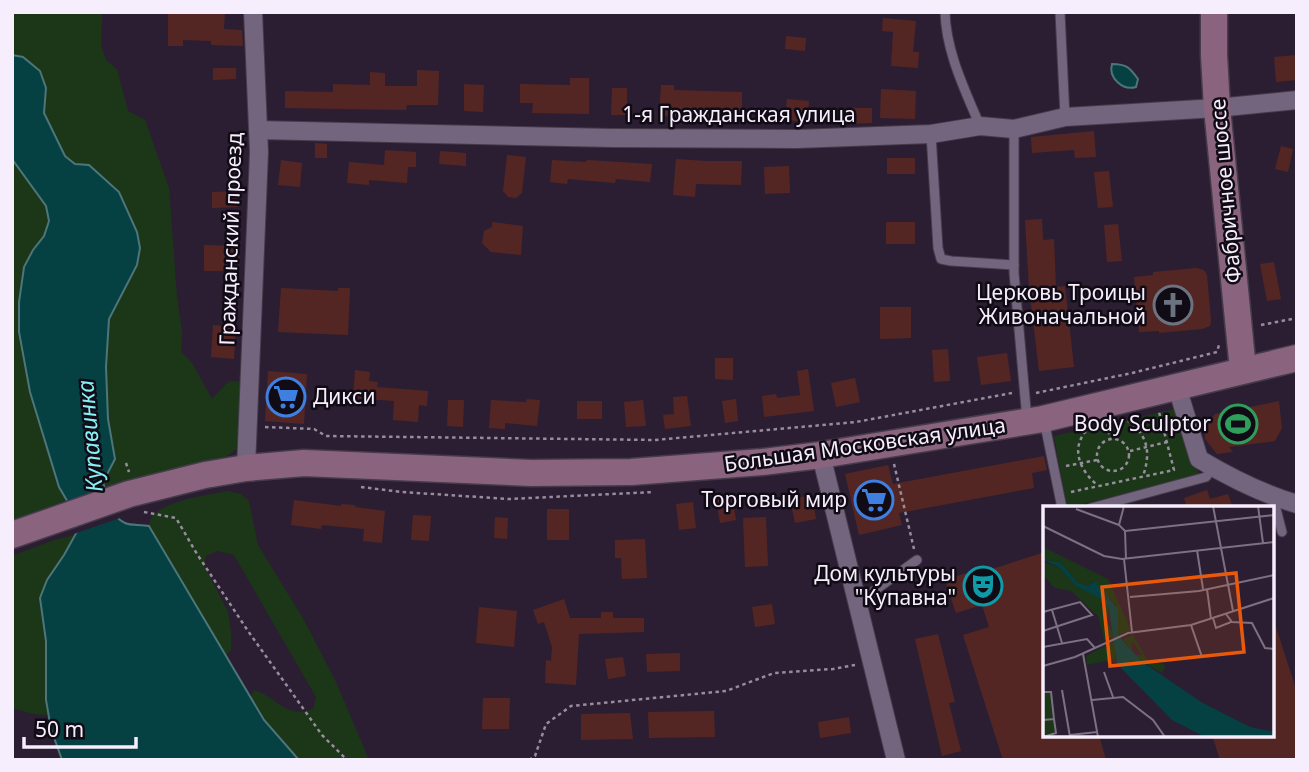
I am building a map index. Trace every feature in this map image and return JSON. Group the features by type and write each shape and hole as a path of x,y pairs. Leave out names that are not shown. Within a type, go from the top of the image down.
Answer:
{"main road":[{"name":"Фабричное шоссе","path":"1214,12 1217,108 1243,370"},
{"name":"Большая Московская улица","path":"12,535 96,505 136,503 205,475 246,468 304,463 495,472 631,472 762,462 1035,420 1297,358"}],"street":[{"name":"Гражданский проезд","path":"246,468 259,152 253,12"},
{"name":"1-я Гражданская улица","path":"258,130 797,139 931,134 980,126 1014,129 1065,117 1217,108 1297,100"},
{"path":"1177,387 1199,458 1272,495 1297,504"},
{"path":"821,455 896,760"}],"lane":[{"path":"945,12 946,34 980,126"},
{"path":"1060,12 1065,117"},
{"path":"1014,129 1014,265 1025,391 1035,420 1047,433 1062,506"},
{"path":"931,134 938,248 941,259 1014,265"},
{"path":"1098,506 1206,477 1213,467"},
{"path":"1272,495 1282,533"},
{"path":"858,603 916,560"}],"path":[{"path":"1261,325 1297,318"},
{"path":"247,427 314,429 326,436 655,440 856,422 1025,391 1037,393 1217,352 1220,342"},
{"path":"1122,416 1137,427 1147,447 1148,463 1143,477"},
{"path":"1107,420 1110,438"},
{"path":"1087,429 1077,450 1079,463 1098,486"},
{"path":"1068,492 1174,470 1164,430"},
{"path":"1110,438 1127,444 1130,451 1128,463 1119,471 1111,471 1098,464 1097,451 1100,445 1110,438"},
{"path":"1130,451 1167,442"},
{"path":"1062,466 1097,460"},
{"path":"894,461 916,560"},
{"path":"136,503 176,518 248,631 322,735 347,760"},
{"path":"529,760 535,756 546,724 572,706 726,691 774,673 833,669 872,662"}],"shaded area":[{"path":"12,12 102,12 101,45 106,60 117,69 128,111 145,120 169,188 182,332 181,352 192,363 212,399 229,381 245,382 242,445 227,456 105,489 103,482 115,459 108,419 106,367 109,319 137,265 90,165 75,164 65,156 43,113 46,88 23,57 12,55"},
{"path":"12,159 35,189 48,214 47,229 33,250 59,487 67,500 12,521"},
{"path":"1179,408 1199,475 1067,506 1054,436"},
{"path":"227,491 241,494 249,501 258,545 304,620 337,684 369,760 299,760 264,720 250,698 254,690 288,709 303,711 313,709 316,697 234,555 217,551 206,556 204,565 228,612 231,650 225,656 149,526 152,518 169,505"},
{"path":"75,535 42,591 49,715 12,708 12,556"}],"water":[{"name":"Купавинка","path":"12,55 23,57 40,71 46,88 44,113 65,156 75,164 89,165 119,192 137,232 140,248 137,265 109,319 106,367 108,419 115,459 103,482 110,505 115,515 125,523 149,526 264,720 299,760 62,760 51,729 46,700 46,641 40,598 47,580 79,528 79,521 59,487 30,392 19,332 19,302 24,267 44,236 49,221 46,206 12,159"},
{"path":"1112,64 1130,69 1138,79 1136,87 1126,87 1118,82 1112,74"}],"pier":[{"path":"116,511 123,517 71,535 76,522"}],"building":[{"path":"225,12 224,29 242,30 243,46 211,45 211,41 183,40 183,46 168,46 168,14"},
{"path":"883,18 916,21 913,52 919,52 918,68 891,66 893,32 882,31"},
{"path":"786,36 806,38 805,51 785,49"},
{"path":"1297,55 1297,80 1276,82 1274,57"},
{"path":"213,68 236,68 236,79 213,80"},
{"path":"417,70 439,71 438,105 407,105 406,110 285,108 285,91 333,92 333,84 370,85 370,72 385,73 385,86 417,86"},
{"path":"570,78 589,78 589,114 532,113 533,103 520,103 520,84 570,85"},
{"path":"464,84 484,85 483,112 464,111"},
{"path":"661,85 674,85 674,90 742,92 742,119 659,116"},
{"path":"612,88 627,88 627,115 611,115"},
{"path":"881,89 916,91 915,119 880,118"},
{"path":"787,99 809,101 807,122 785,120"},
{"path":"844,108 872,108 872,123 844,124"},
{"path":"1094,131 1096,157 1075,158 1074,150 1032,153 1031,137"},
{"path":"315,143 327,144 327,158 315,158"},
{"path":"1281,146 1293,149 1288,172 1275,169"},
{"path":"385,150 416,152 416,167 408,167 407,183 369,180 369,185 347,183 349,162 384,165"},
{"path":"440,151 466,153 466,166 439,164"},
{"path":"507,155 526,157 522,193 516,198 508,197 503,191"},
{"path":"887,158 915,158 915,174 887,174"},
{"path":"676,159 742,161 741,185 696,184 695,197 673,195"},
{"path":"281,160 302,163 300,187 278,185"},
{"path":"552,160 652,164 650,182 616,179 615,183 568,179 567,184 550,182"},
{"path":"789,166 790,193 765,194 764,167"},
{"path":"1109,171 1113,207 1098,208 1094,172"},
{"path":"237,191 237,207 212,208 212,192"},
{"path":"1042,219 1043,240 1054,239 1056,287 1065,286 1074,367 1039,371 1029,288 1025,220"},
{"path":"492,222 523,226 521,255 491,252 482,243 484,231 492,227"},
{"path":"886,222 915,222 915,244 886,244"},
{"path":"1118,224 1122,261 1107,262 1104,225"},
{"path":"204,245 240,246 239,263 224,263 224,271 204,271"},
{"path":"1274,262 1281,299 1267,301 1260,264"},
{"name":"Церковь Троицы Живоначальной","path":"1196,268 1204,270 1207,275 1210,326 1159,333 1139,332 1134,277 1153,275 1153,272"},
{"path":"281,288 338,291 338,288 350,288 348,335 278,332"},
{"path":"880,307 911,307 911,338 880,339"},
{"path":"213,325 236,327 234,359 211,357"},
{"path":"948,349 950,381 934,382 932,350"},
{"path":"1007,353 1011,381 981,385 977,357"},
{"path":"715,358 733,358 733,380 715,379"},
{"path":"808,369 814,411 764,417 762,396 776,394 777,398 800,395 797,371"},
{"path":"355,370 370,372 369,381 378,382 377,387 428,391 427,406 419,405 418,422 393,420 394,401 353,398"},
{"name":"Дикси","path":"268,371 307,374 304,424 265,421"},
{"path":"855,378 860,402 836,407 831,383"},
{"path":"687,396 691,426 665,429 663,415 674,414 673,397"},
{"path":"527,399 540,400 537,426 505,423 505,429 489,428 491,400 526,402"},
{"path":"736,399 738,421 725,423 722,401"},
{"path":"448,400 464,400 463,427 447,426"},
{"path":"643,400 646,426 626,427 624,402"},
{"path":"577,401 602,401 602,419 577,419"},
{"path":"1279,401 1282,428 1275,441 1229,447 1233,452 1217,454 1205,439 1204,428 1215,414"},
{"path":"1044,456 1047,470 1032,473 1034,488 899,513 902,525 859,535 845,474 888,465 893,484"},
{"path":"1207,490 1210,499 1228,494 1232,506 1186,506 1184,498"},
{"path":"732,495 736,520 720,523 716,498"},
{"path":"812,495 816,519 795,523 790,499"},
{"path":"294,500 341,506 355,505 385,511 382,543 363,541 364,529 322,525 321,529 291,525"},
{"path":"693,502 696,528 679,530 676,504"},
{"path":"547,509 569,509 569,540 547,540"},
{"path":"413,515 431,516 429,541 411,540"},
{"path":"495,517 508,518 507,539 494,538"},
{"path":"766,517 768,566 745,567 743,518"},
{"path":"645,539 647,578 622,579 621,558 615,558 615,540"},
{"path":"1043,553 1043,737 1100,737 1106,760 1003,760 963,635 989,627 982,605 956,613 945,580 966,573 967,577"},
{"path":"564,599 570,618 601,618 601,612 613,612 613,618 644,618 644,632 579,634 576,685 545,683 546,660 551,661 552,647 544,622 538,624 533,610"},
{"path":"772,604 775,624 755,627 752,607"},
{"path":"479,607 517,611 514,647 476,643"},
{"path":"1275,624 1297,692 1297,760 1220,760 1213,737 1274,737"},
{"path":"938,634 955,702 949,703 961,751 942,756 915,639"},
{"path":"680,653 680,671 647,672 646,654"},
{"path":"623,657 626,676 608,679 605,659"},
{"path":"483,698 510,698 509,729 482,729"},
{"path":"714,711 715,737 649,738 648,712"},
{"path":"630,713 633,739 581,740 581,714"},
{"path":"849,717 851,733 820,738 818,722"}],"place":[{"name":"Церковь Троицы Живоначальной","path":"1173,305"},
{"name":"Дикси","path":"286,397"},
{"name":"Body Sculptor","path":"1238,424"},
{"name":"Торговый мир","path":"874,500"},
{"name":"Дом культуры \"Купавна\"","path":"983,586"}]}
